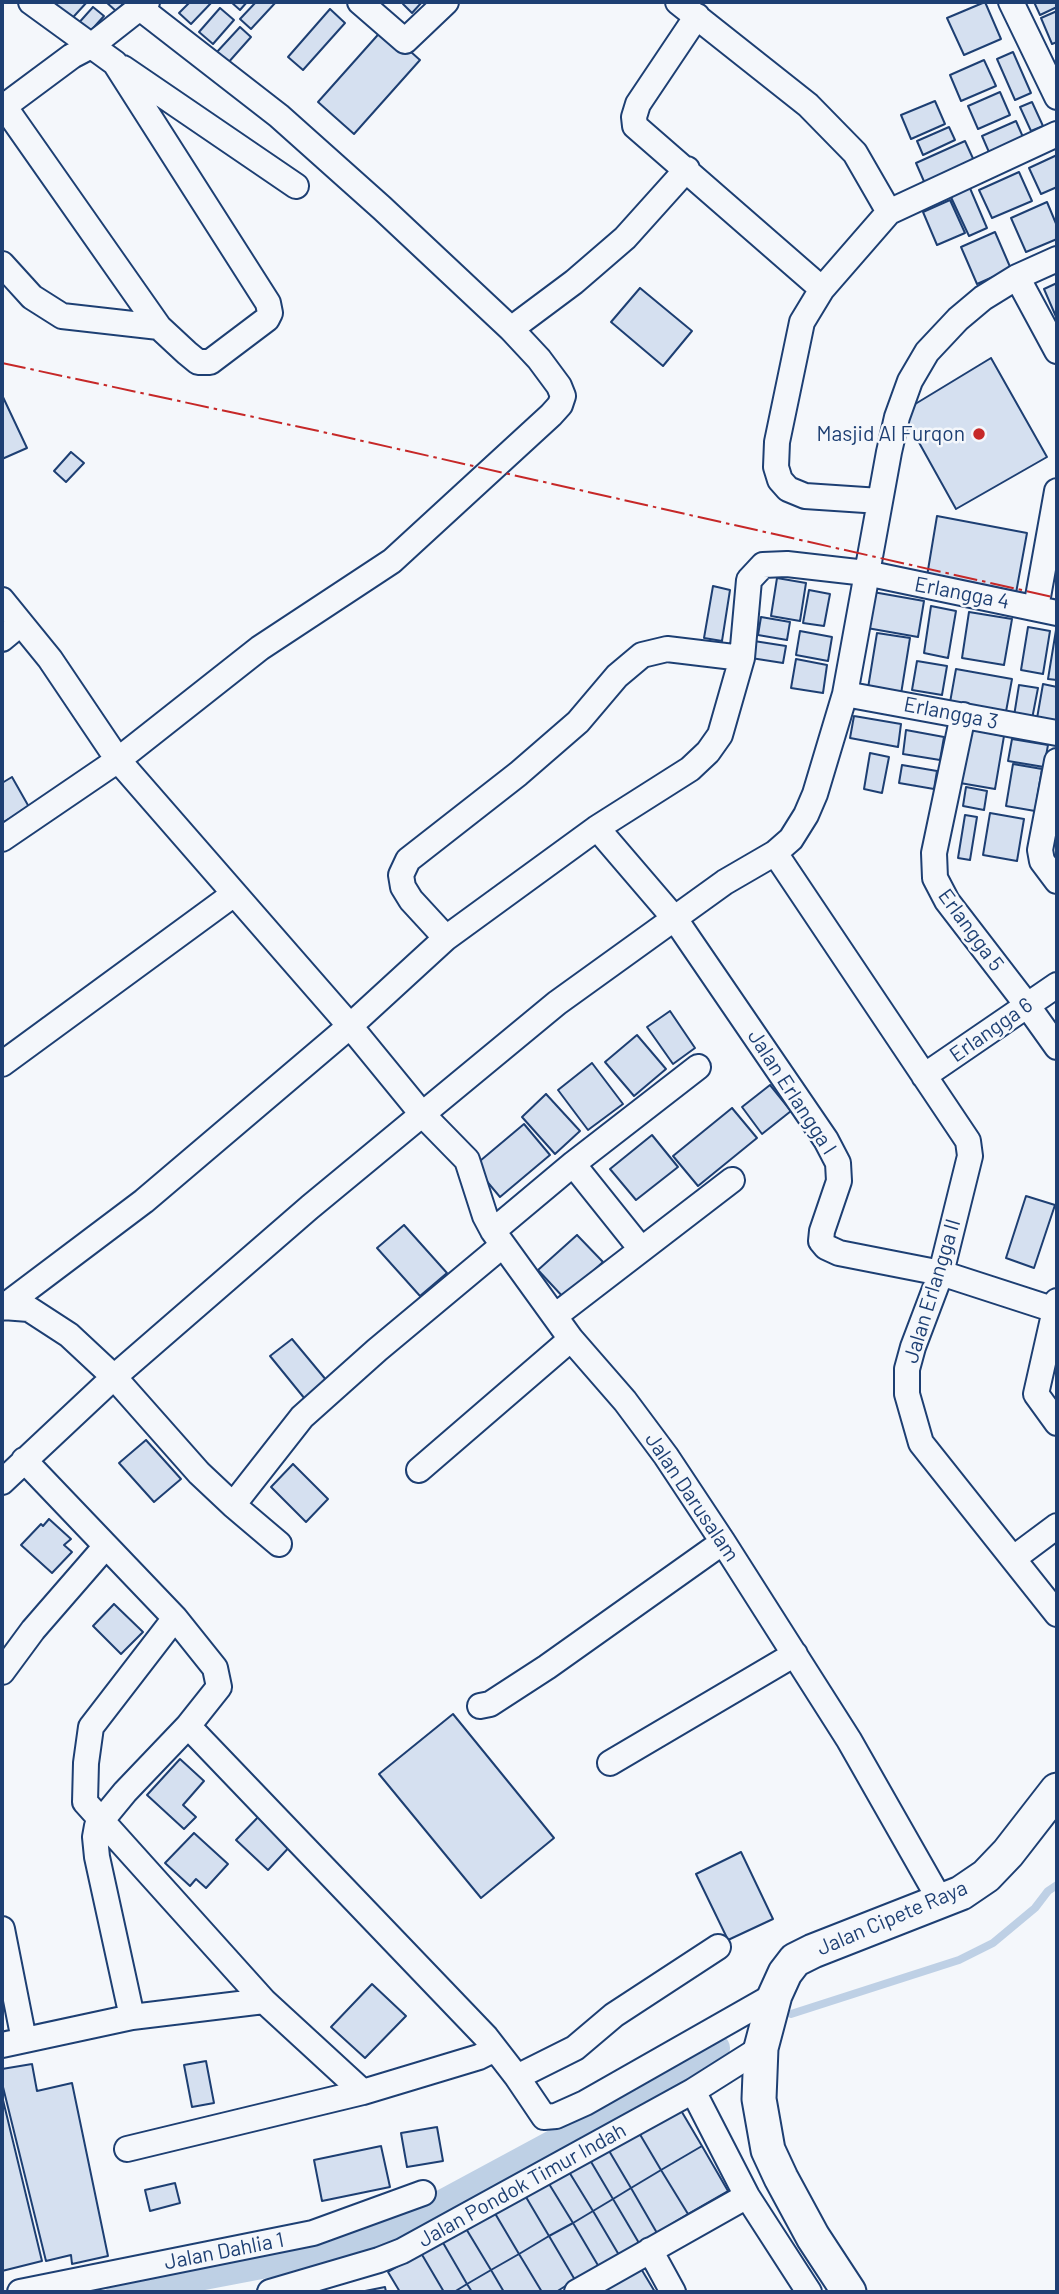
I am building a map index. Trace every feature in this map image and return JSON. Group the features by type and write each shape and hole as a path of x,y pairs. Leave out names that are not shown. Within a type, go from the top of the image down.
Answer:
{"main road":[{"name":"Jalan Cipete Raya","path":"849,2292 813,2237 780,2178 768,2150 759,2099 761,2049 775,1995 785,1973 795,1960 961,1893 986,1876 1008,1853 1057,1790"}],"street":[{"path":"31,2 115,63 296,186"},
{"path":"360,2 405,41 446,2"},
{"path":"1011,2 1057,97"},
{"path":"2,839 118,760 260,648 392,561 551,415 560,405 563,396 539,359 511,329 382,208 279,116 144,5 91,46 72,56 3,107 159,327 198,362 211,362 267,319 270,313 268,303 115,63"},
{"path":"822,289 635,126 634,117 638,104 688,9 808,105 841,138 855,153 889,212"},
{"path":"880,502 805,496 788,489 780,480 776,467 777,442 802,322 822,289 889,212 1057,134"},
{"path":"511,329 574,282 625,238 687,169"},
{"path":"2,1482 114,1377 310,1207 557,1003 725,882 775,853 791,839 815,794 845,694 897,417 910,381 927,352 958,319 1017,277 1057,259"},
{"path":"2,264 32,297 62,316 159,327"},
{"path":"1017,277 1057,351"},
{"path":"1046,610 1057,491"},
{"name":"Erlangga 4","path":"742,658 749,580 763,565 788,564 866,573 1046,610"},
{"name":"Jalan Darusalam","path":"2,600 11,631 50,659 118,760 350,1026 422,1114 467,1160 485,1216 498,1238 570,1339 625,1401 666,1456 795,1654 879,1791 940,1900"},
{"path":"2,1308 144,1201 350,1026 446,939 597,828 690,769 708,752 720,735 742,658 667,649 642,656 617,676 578,722 518,774 408,860 401,875 403,887 411,900 446,939"},
{"name":"Erlangga 3","path":"845,694 1057,733"},
{"name":"Erlangga 5","path":"963,715 934,853 935,878 947,901 1057,1047"},
{"path":"1057,761 1040,850 1042,861 1057,881"},
{"path":"597,828 675,919"},
{"name":"Jalan Erlangga II","path":"775,853 968,1141 970,1156 941,1273 913,1347 908,1369 907,1395 921,1443 1057,1614"},
{"path":"2,1064 234,894"},
{"name":"Jalan Erlangga I","path":"675,919 815,1123 838,1163 839,1181 821,1241 826,1247 839,1253 941,1273"},
{"name":"Erlangga 6","path":"924,1076 1057,985"},
{"path":"233,1505 302,1417 498,1238 573,1164 698,1067"},
{"path":"573,1164 641,1249"},
{"path":"555,1317 732,1180"},
{"path":"941,1273 1056,1306 1036,1394 1057,1423"},
{"path":"2,1308 29,1309 69,1335 114,1377 199,1473 279,1544"},
{"path":"419,1470 570,1339"},
{"path":"24,1460 175,1618 215,1668 219,1688 188,1726 100,1820 95,1833 97,1857 132,2017"},
{"path":"1014,1558 1057,1526"},
{"path":"480,1706 490,1704 547,1667 723,1542"},
{"path":"2,1672 33,1630 106,1546"},
{"path":"175,1618 91,1727 84,1793 87,1806 264,2001 363,2092"},
{"path":"610,1763 795,1654"},
{"name":"Jalan Pondok Timur Indah","path":"188,1726 495,2049 544,2117 556,2116 585,2103 775,1995"},
{"path":"2,1929 13,2043 132,2017 264,2001"},
{"path":"517,2077 575,2048 614,2015 718,1947"},
{"path":"127,2149 363,2092 479,2057 495,2049"},
{"name":"Jalan Pondok Timur Indah","path":"271,2292 379,2260 402,2250 693,2091 761,2049"},
{"path":"693,2091 747,2196 809,2292"},
{"name":"Jalan Dahlia 1","path":"20,2292 313,2233 424,2193"},
{"path":"576,2292 747,2196"},
{"path":"650,2250 673,2292"}],"building":[{"path":"55,2 87,2 66,25 48,10"},
{"path":"106,2 125,2 116,11"},
{"path":"190,2 212,2 191,24 179,13"},
{"path":"231,2 247,2 240,10"},
{"path":"256,2 276,2 251,29 240,19"},
{"path":"422,2 412,13 403,4"},
{"path":"985,2 1001,39 964,55 947,18"},
{"path":"1034,2 1057,2 1057,7 1040,15"},
{"path":"93,7 104,16 87,35 76,26"},
{"path":"220,8 234,20 213,44 199,32"},
{"path":"330,9 345,23 303,70 288,57"},
{"path":"1057,11 1057,42 1052,44 1041,18"},
{"path":"240,27 251,37 227,64 216,53"},
{"path":"384,28 420,60 354,134 318,102"},
{"path":"1013,52 1031,93 1015,100 997,59"},
{"path":"984,60 996,86 961,101 950,75"},
{"path":"1000,92 1010,115 978,129 968,106"},
{"path":"935,101 945,124 911,139 901,115"},
{"path":"1032,102 1043,126 1031,131 1020,107"},
{"path":"1016,121 1026,144 992,159 982,136"},
{"path":"949,127 955,140 923,155 917,141"},
{"path":"965,141 976,165 926,186 916,163"},
{"path":"1057,155 1057,187 1041,194 1029,168"},
{"path":"1019,172 1032,201 992,218 979,190"},
{"path":"969,186 987,228 969,236 950,195"},
{"path":"950,200 965,233 937,245 923,212"},
{"path":"1047,202 1057,226 1057,239 1026,252 1011,218"},
{"path":"995,232 1011,269 977,284 961,247"},
{"path":"1057,283 1057,319 1044,289"},
{"path":"640,288 692,331 663,366 611,322"},
{"path":"991,358 1047,457 956,509 902,412"},
{"path":"2,395 27,448 2,459"},
{"path":"71,452 84,463 66,482 54,471"},
{"path":"937,516 1027,533 1016,593 927,576"},
{"path":"777,578 806,583 800,621 771,616"},
{"path":"713,586 730,590 722,641 704,638"},
{"path":"809,590 830,594 824,626 803,623"},
{"path":"873,592 924,601 918,637 867,628"},
{"path":"931,606 956,611 948,658 924,653"},
{"path":"969,612 1012,619 1004,665 962,658"},
{"path":"761,617 790,622 787,640 758,635"},
{"path":"1057,624 1057,680 1048,679"},
{"path":"1028,627 1050,631 1043,674 1021,670"},
{"path":"800,631 832,637 828,661 796,655"},
{"path":"877,633 910,638 901,694 868,688"},
{"path":"754,641 786,646 783,663 751,658"},
{"path":"796,659 827,665 823,693 791,688"},
{"path":"917,661 947,666 942,695 912,690"},
{"path":"956,669 1012,679 1005,717 949,708"},
{"path":"1043,684 1057,687 1057,728 1036,724"},
{"path":"1019,685 1038,688 1032,719 1014,716"},
{"path":"854,716 901,724 898,747 850,738"},
{"path":"969,729 1004,736 995,789 960,783"},
{"path":"906,730 944,737 940,760 903,754"},
{"path":"1012,739 1048,745 1044,767 1008,761"},
{"path":"870,753 889,757 882,793 864,789"},
{"path":"1013,764 1042,769 1035,811 1006,806"},
{"path":"902,765 937,771 934,789 899,783"},
{"path":"12,777 29,807 2,823 2,783"},
{"path":"966,787 987,791 984,810 963,806"},
{"path":"990,813 1024,819 1017,861 983,855"},
{"path":"965,815 977,817 970,860 958,858"},
{"path":"670,1011 695,1048 673,1064 647,1027"},
{"path":"637,1035 666,1069 634,1096 605,1062"},
{"path":"592,1063 623,1104 588,1130 558,1090"},
{"path":"770,1085 791,1111 762,1134 742,1107"},
{"path":"546,1094 580,1131 555,1154 522,1117"},
{"path":"732,1108 757,1138 698,1186 673,1156"},
{"path":"524,1124 550,1155 500,1197 474,1166"},
{"path":"652,1135 678,1167 636,1200 610,1169"},
{"path":"1026,1196 1055,1205 1034,1268 1006,1258"},
{"path":"404,1225 447,1273 420,1296 377,1248"},
{"path":"577,1235 603,1262 564,1298 538,1270"},
{"path":"292,1339 327,1381 305,1399 270,1356"},
{"path":"146,1440 181,1479 154,1502 119,1463"},
{"path":"293,1464 328,1499 306,1522 271,1487"},
{"path":"49,1519 71,1539 64,1545 72,1552 52,1573 21,1545"},
{"path":"114,1604 143,1632 121,1654 93,1626"},
{"path":"453,1714 554,1838 481,1898 379,1774"},
{"path":"180,1759 204,1781 183,1805 196,1817 184,1829 147,1795"},
{"path":"262,1813 293,1843 268,1870 236,1840"},
{"path":"194,1833 228,1864 206,1888 196,1879 190,1886 165,1863"},
{"path":"741,1852 773,1919 728,1940 696,1874"},
{"path":"372,1984 406,2016 365,2058 331,2027"},
{"path":"206,2061 214,2103 192,2107 184,2065"},
{"path":"32,2064 37,2091 72,2083 108,2256 72,2264 71,2255 46,2261 2,2083 2,2069"},
{"path":"2,2096 42,2261 2,2271"},
{"path":"676,2102 702,2146 661,2170 635,2126"},
{"path":"635,2126 661,2170 631,2188 605,2144"},
{"path":"437,2127 443,2161 407,2167 401,2133"},
{"path":"605,2144 631,2188 613,2199 587,2155"},
{"path":"381,2146 390,2187 322,2201 314,2160"},
{"path":"702,2146 728,2191 688,2214 661,2170"},
{"path":"587,2155 613,2199 593,2211 566,2167"},
{"path":"566,2167 593,2211 573,2223 546,2179"},
{"path":"661,2170 688,2214 657,2233 631,2188"},
{"path":"546,2179 573,2223 549,2236 523,2192"},
{"path":"175,2183 180,2203 150,2211 145,2190"},
{"path":"631,2188 657,2233 639,2243 613,2199"},
{"path":"523,2192 549,2236 519,2254 493,2210"},
{"path":"613,2199 639,2243 619,2255 593,2211"},
{"path":"493,2210 519,2254 491,2270 465,2227"},
{"path":"593,2211 619,2255 599,2267 573,2223"},
{"path":"573,2223 599,2267 575,2280 549,2236"},
{"path":"465,2227 491,2270 467,2284 442,2241"},
{"path":"549,2236 575,2280 556,2292 542,2292 519,2254"},
{"path":"442,2241 467,2284 454,2292 444,2292 421,2253"},
{"path":"421,2253 444,2292 400,2292 388,2272"},
{"path":"519,2254 542,2292 504,2292 491,2270"},
{"path":"637,2262 655,2292 600,2292"},
{"path":"491,2270 504,2292 472,2292 467,2284"},
{"path":"467,2284 472,2292 454,2292"},
{"path":"385,2287 386,2292 360,2292"}],"waterway":[{"path":"791,2014 959,1960 993,1943 1035,1908 1048,1891 1057,1885"},
{"path":"120,2292 340,2250 397,2228 588,2125 716,2048"}],"power":[{"path":"2,363 314,430 1057,598"}],"place":[{"name":"Masjid Al Furqon","path":"979,434"}]}
